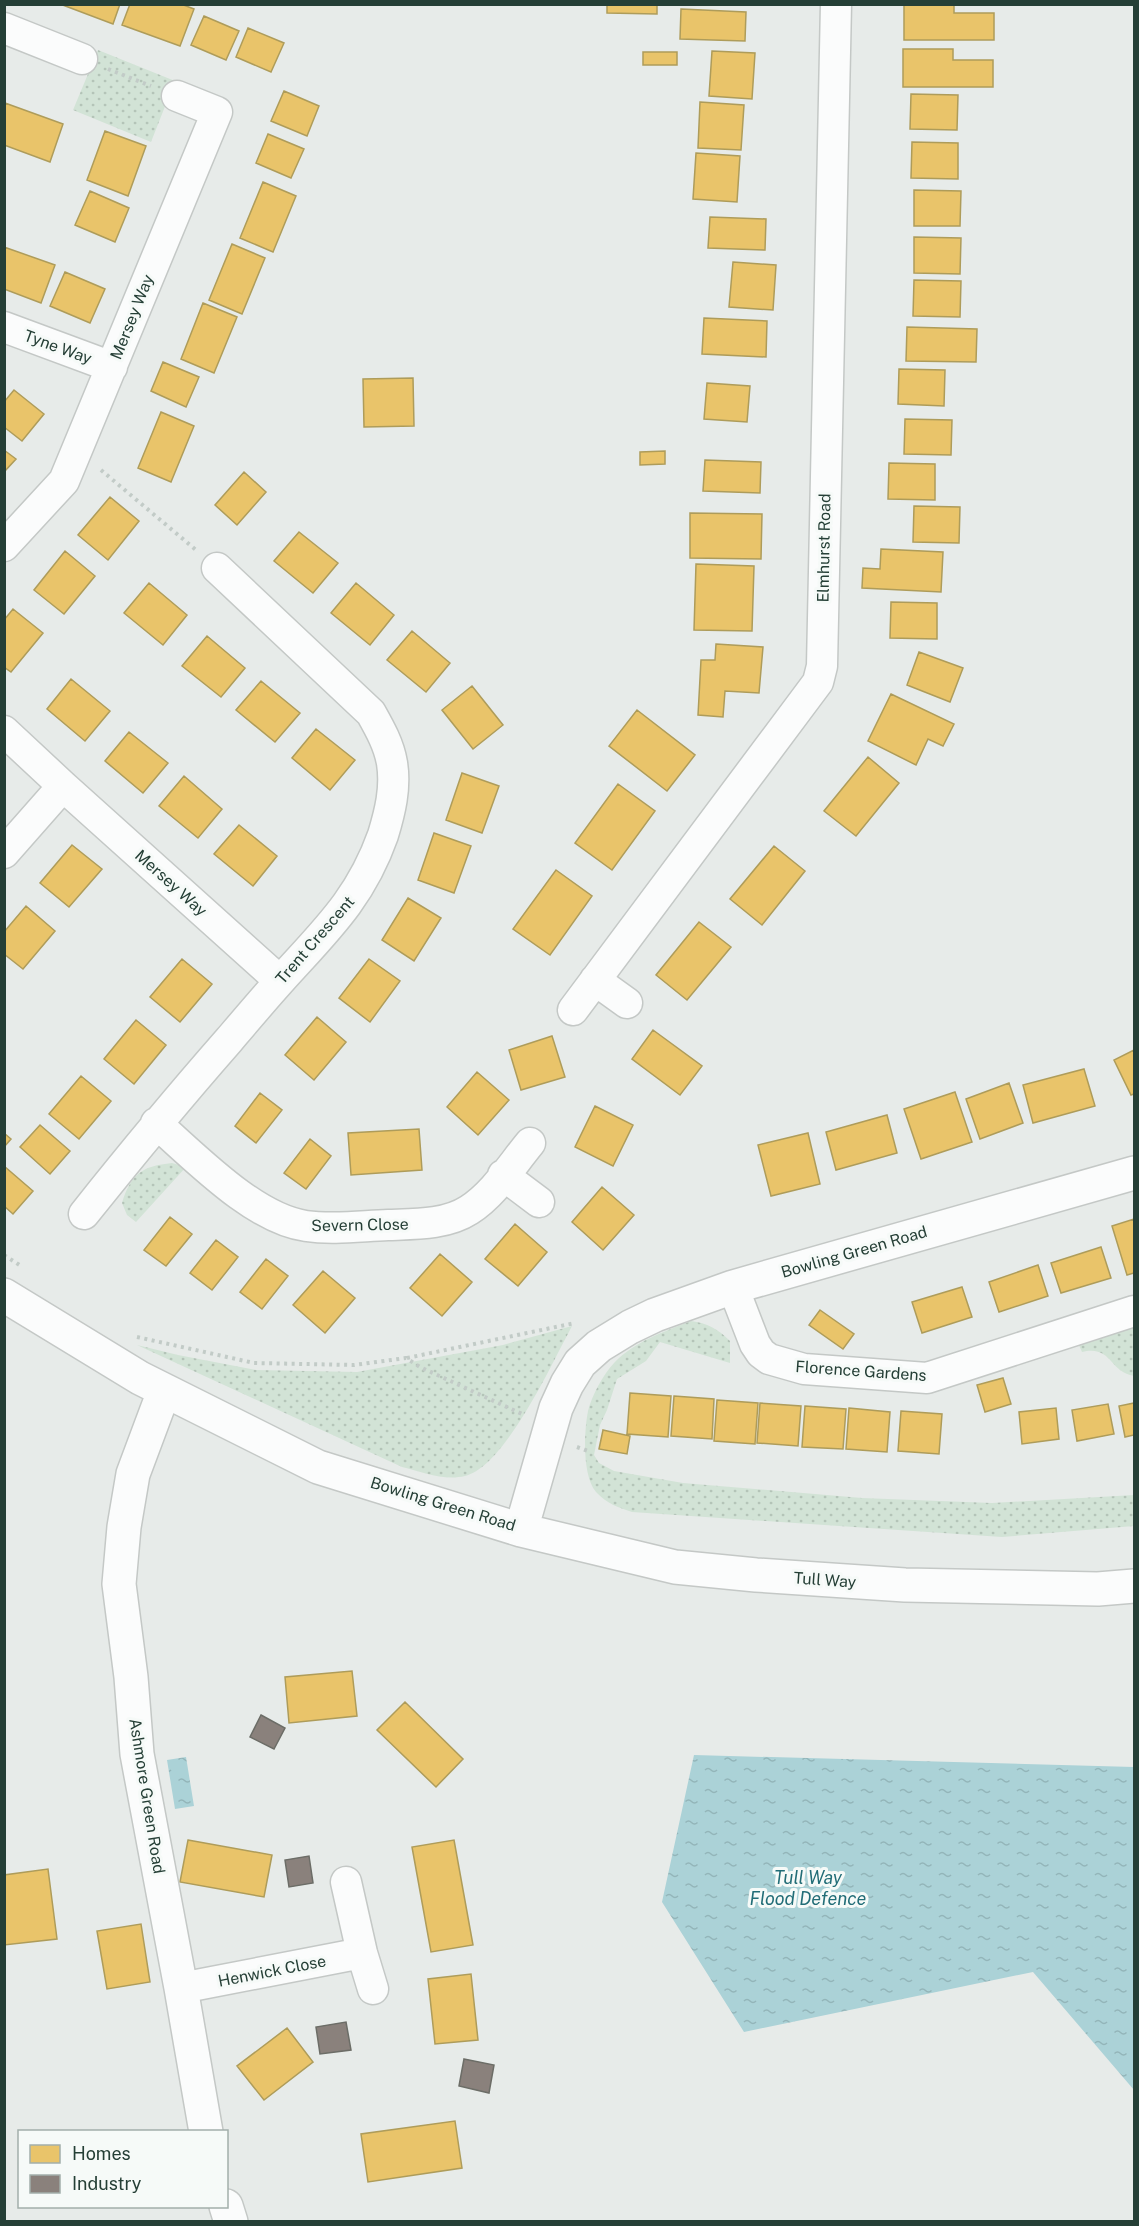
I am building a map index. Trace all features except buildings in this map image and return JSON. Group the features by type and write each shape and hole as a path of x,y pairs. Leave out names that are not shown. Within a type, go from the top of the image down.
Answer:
{"street":[{"name":"Elmhurst Road","path":"573,1010 818,682 822,666 836,4"},
{"path":"4,28 82,59"},
{"name":"Mersey Way","path":"4,546 64,481 217,112 177,96"},
{"name":"Tyne Way","path":"4,327 112,367"},
{"name":"Trent Crescent","path":"84,1214 156,1124 329,928 360,886 376,852 393,796 392,764 385,738 372,713 217,568"},
{"name":"Mersey Way","path":"4,731 280,981"},
{"path":"4,853 63,786"},
{"path":"595,980 627,1003"},
{"name":"Severn Close","path":"156,1124 243,1197 263,1210 303,1226 424,1223 445,1220 466,1212 483,1200 530,1143"},
{"name":"Bowling Green Road","path":"4,1295 140,1378 318,1467 521,1530 556,1408 567,1384 580,1363 599,1346 630,1327 655,1315 733,1287 1134,1173"},
{"path":"503,1175 539,1202"},
{"name":"Florence Gardens","path":"733,1287 755,1344 769,1359 804,1369 927,1378 1134,1311"},
{"name":"Ashmore Green Road","path":"164,1391 133,1474 124,1527 119,1584 131,1677 137,1754 206,2130"},
{"name":"Tull Way","path":"521,1530 675,1567 756,1575 905,1586 1098,1589 1134,1586"},
{"path":"346,1882 362,1953 373,1989"},
{"name":"Henwick Close","path":"181,1988 362,1953"}],"path":[{"path":"82,59 177,96"},
{"path":"77,450 217,568"},
{"path":"4,1256 23,1268"},
{"path":"128,1335 254,1363 354,1365 406,1358 577,1322"},
{"path":"406,1358 531,1419 548,1438"}],"green space":[{"path":"98,50 175,81 151,142 73,110"},
{"path":"172,1163 186,1167 136,1222 127,1215 122,1203 129,1185 145,1169"},
{"path":"691,1321 712,1327 730,1341 730,1363 660,1342 646,1361 617,1379 600,1425 594,1455 599,1463 614,1471 683,1483 862,1498 992,1503 1134,1495 1134,1526 1002,1537 632,1512 613,1505 596,1492 588,1475 585,1453 586,1430 592,1398 606,1373 622,1355 650,1338"},
{"path":"1134,1323 1134,1376 1120,1370 1099,1352 1082,1352 1077,1341"},
{"path":"572,1326 526,1411 496,1454 480,1468 465,1476 457,1477 433,1475 402,1467 137,1345 256,1370 357,1372 503,1345"}],"water":[{"name":"Tull Way Flood Defence","path":"694,1755 1134,1767 1134,2090 1033,1972 744,2032 662,1902"},
{"path":"186,1757 194,1806 175,1809 167,1760"}]}
